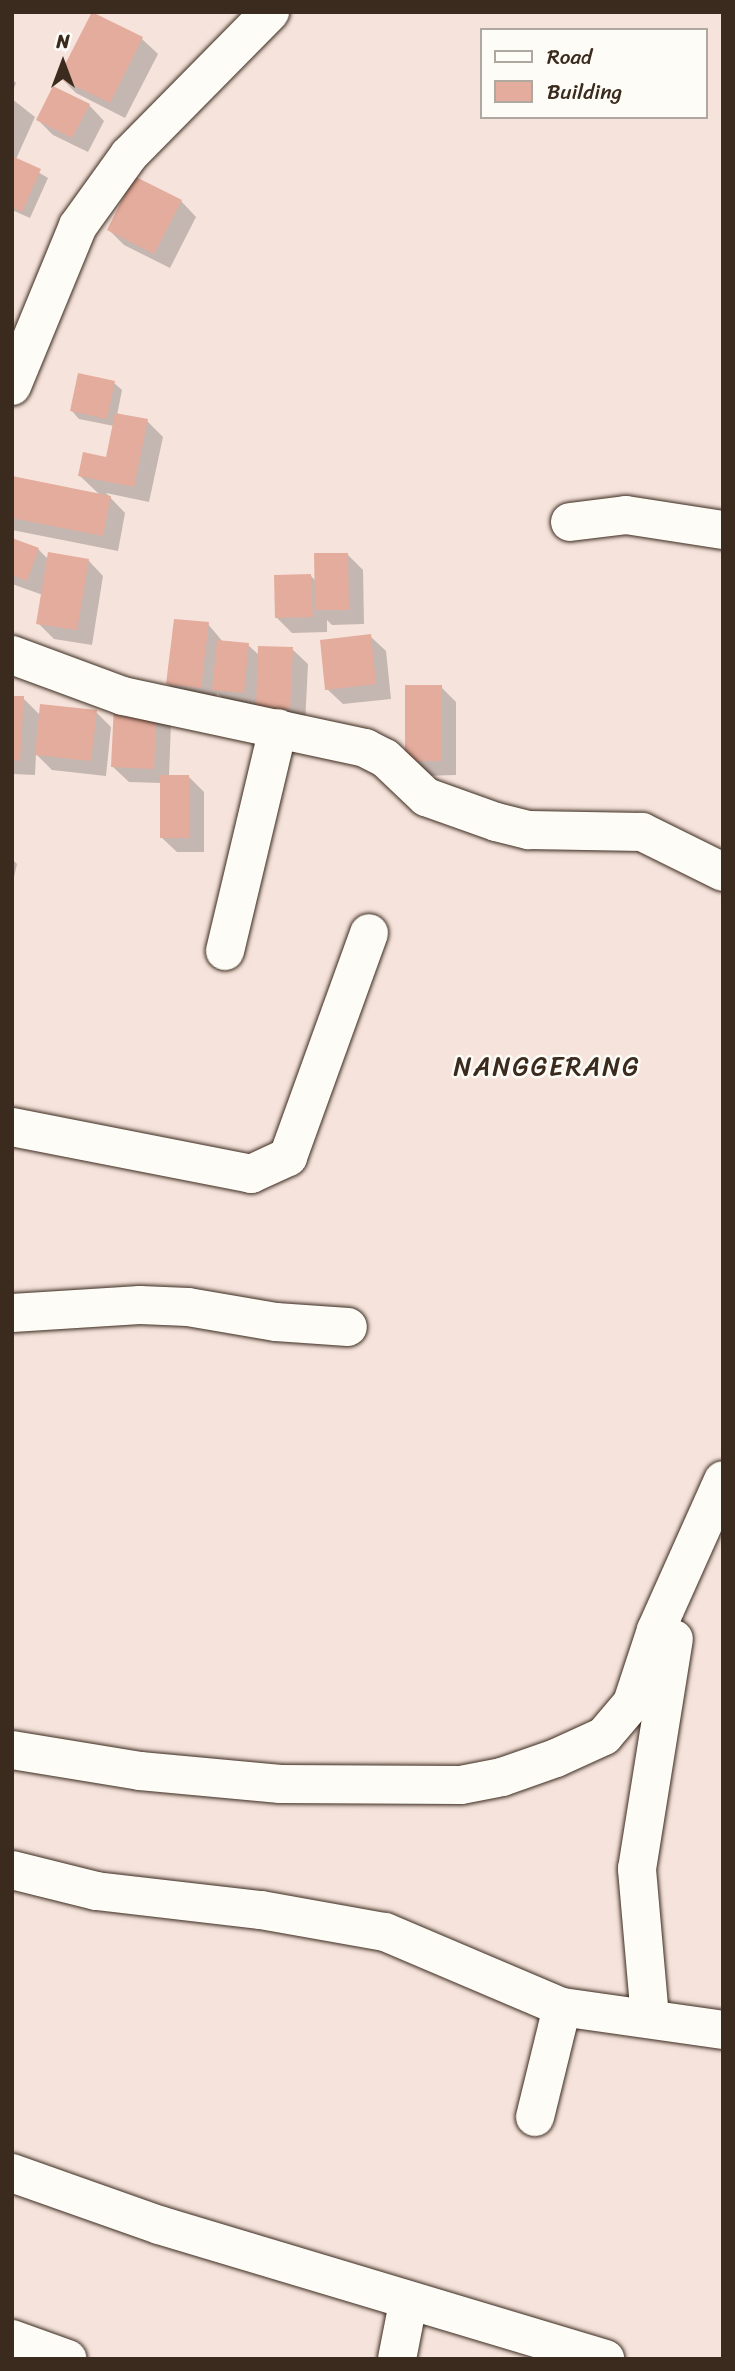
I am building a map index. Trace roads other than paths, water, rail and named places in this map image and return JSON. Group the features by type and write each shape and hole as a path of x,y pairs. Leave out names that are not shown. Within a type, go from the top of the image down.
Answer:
{"street":[{"path":"16,366 78,226 129,155 270,12"},
{"path":"570,522 626,515 723,530"},
{"path":"12,655 123,696 365,748 385,758 426,797 496,822 529,830 642,832 723,872"},
{"path":"225,951 278,728"},
{"path":"12,1128 251,1174 288,1157 369,933"},
{"path":"12,1313 176,1306 276,1322 348,1327"},
{"path":"12,1750 114,1767 280,1784 461,1785 502,1777 604,1736 632,1703 656,1630 686,1570 723,1480"},
{"path":"650,2018 637,1869 686,1570 723,1548"},
{"path":"12,1870 96,1891 261,1910 385,1932 562,2007 723,2030"},
{"path":"535,2117 562,2007"},
{"path":"12,2174 159,2225 408,2303 534,2348 605,2359"},
{"path":"397,2359 408,2303"},
{"path":"12,2339 68,2359"}],"district":[{"name":"NANGGERANG","path":"547,1067"}]}
